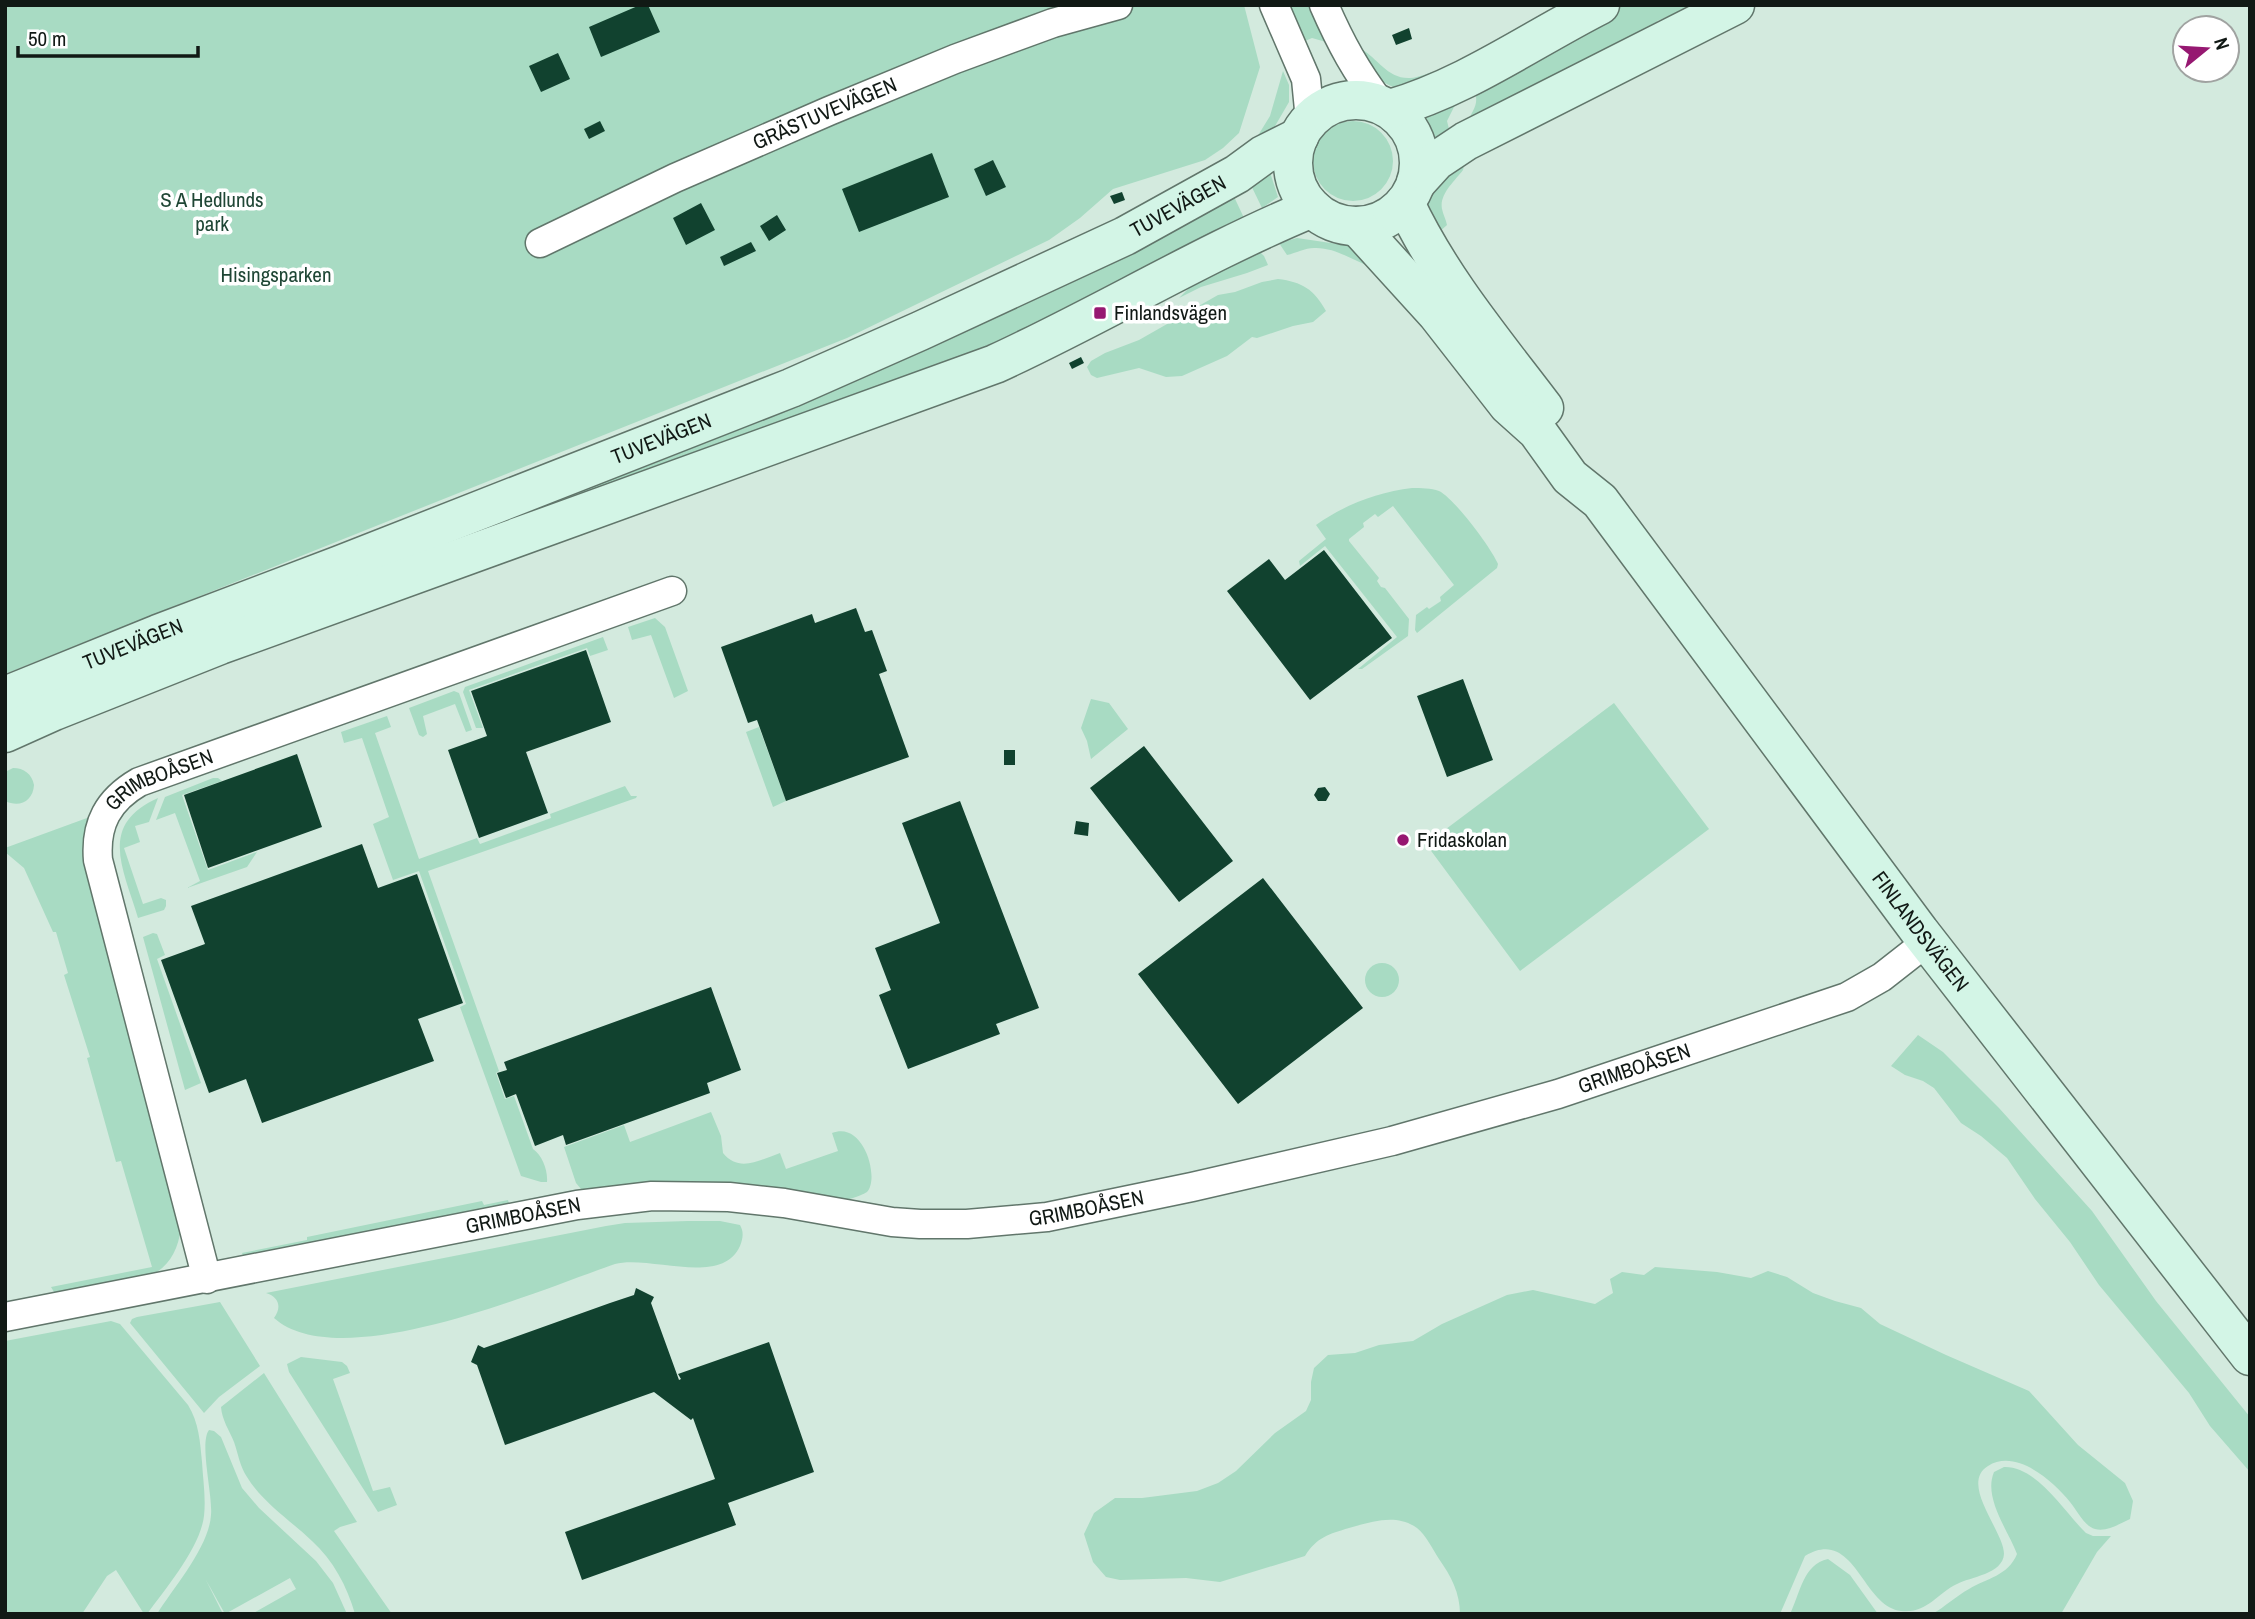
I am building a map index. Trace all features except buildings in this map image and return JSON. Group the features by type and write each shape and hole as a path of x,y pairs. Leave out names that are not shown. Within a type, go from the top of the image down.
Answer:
{"main road":[{"name":"TUVEVÄGEN","path":"5,696 791,388 1125,236 1237,174 1304,128 1330,105 1356,99 1385,107 1415,102 1464,80 1600,5"},
{"path":"1304,128 1294,155 1294,174 1301,192 1312,208 1337,223 1357,226 1381,221 1394,214 1436,161 1466,141 1735,5"},
{"path":"1385,107 1407,126 1417,147 1419,171 1410,193"},
{"name":"FINLANDSVÄGEN","path":"1410,193 1428,250 1478,322 1586,463 1600,501"},
{"name":"TUVEVÄGEN","path":"5,733 220,645 995,365 1312,208"},
{"name":"FINLANDSVÄGEN","path":"1357,226 1437,314 1508,405 1537,431 1570,477 1600,501 1928,941 2250,1356"}],"street":[{"name":"GRÄSTUVEVÄGEN","path":"540,243 674,178 955,59 1041,28 1118,5"},
{"path":"1273,5 1306,79 1304,128"},
{"path":"1324,5 1356,72 1385,107"},
{"name":"GRIMBOÅSEN","path":"207,1279 98,860 96,842 99,828 111,804 121,793 139,782 672,591"},
{"name":"GRIMBOÅSEN","path":"5,1317 564,1208 652,1196 729,1196 920,1224 1011,1221 1105,1206 1380,1144 1558,1094 1847,997 1882,977 1928,941"}],"green space":[{"name":"Hisingsparken","path":"5,5 1244,5 1260,67 1239,133 1205,160 1113,189 1080,218 1049,240 847,338 5,674"},
{"path":"1289,5 1308,5 1326,42 1312,38 1305,41"},
{"path":"1615,5 1696,5 1657,21 1658,27 1466,125 1476,101 1472,84"},
{"path":"1361,49 1389,72 1402,77 1413,78 1438,71 1401,91 1379,80"},
{"path":"1283,71 1289,85 1289,102 1271,133 1254,142 1270,116"},
{"path":"1455,105 1447,121 1451,137 1435,144 1430,125 1420,111"},
{"path":"1345,121 1361,121 1382,132 1393,153 1393,169 1382,190 1361,201 1345,201 1331,195 1319,183 1313,169 1313,153 1319,139 1331,127"},
{"path":"1460,156 1463,170 1443,198 1442,209 1447,225 1438,233 1428,208 1430,194"},
{"path":"1268,166 1278,197 1262,208 1247,177"},
{"path":"1229,186 1244,218 1016,339 492,527 475,529"},
{"path":"1297,238 1351,246 1377,269 1322,248 1287,255 1279,243"},
{"path":"1258,250 1268,265 1201,287 1179,298 1190,287"},
{"path":"1278,279 1306,288 1317,297 1326,311 1313,322 1257,338 1252,337 1227,356 1182,376 1166,377 1139,368 1097,378 1091,375 1087,367 1091,361 1105,353 1139,340 1218,295"},
{"path":"1412,488 1433,489 1446,496 1481,536 1498,564 1497,568 1417,633 1416,615 1441,601 1440,597 1454,585 1393,506 1378,517 1375,514 1363,523 1364,527 1349,541 1379,578 1377,581 1381,587 1385,588 1409,619 1408,636 1362,669 1358,669 1397,637 1325,546 1300,566 1299,561 1326,539 1316,525 1362,500"},
{"path":"655,618 665,627 688,691 674,698 651,635 632,640 628,627"},
{"path":"603,637 608,650 590,656 587,648 469,690 483,728 476,728 463,692 465,687"},
{"path":"454,691 459,693 472,730 466,732 455,704 423,716 427,734 423,737 419,735 409,708"},
{"path":"1091,699 1109,703 1128,729 1091,759 1081,728"},
{"path":"1614,703 1709,829 1520,971 1426,844"},
{"path":"387,716 391,727 375,733 419,859 477,838 480,844 551,818 550,814 625,786 631,796 637,796 428,871 499,1071 496,1073 505,1099 514,1096 533,1149 544,1163 547,1182 521,1176 460,1007 466,1004 419,871 393,880 373,824 389,817 362,738 344,743 341,732"},
{"path":"759,727 786,801 773,807 746,732"},
{"path":"13,768 27,772 34,785 28,799 16,804 5,801 5,772"},
{"path":"213,778 222,781 182,795 208,870 257,852 247,867 187,888 200,881 175,813 156,820 165,797"},
{"path":"158,798 149,822 135,826 140,842 124,848 143,904 161,898 166,900 166,906 164,910 138,918 122,866 121,835 127,821 139,809"},
{"path":"87,818 181,1229 174,1254 157,1272 60,1293 54,1292 51,1287 152,1267 121,1161 116,1162 87,1058 90,1057 64,975 68,973 56,932 53,932 24,868 5,852 5,848"},
{"path":"157,934 165,955 157,959 201,1083 185,1090 143,937"},
{"path":"1382,963 1394,968 1399,980 1394,992 1382,997 1370,992 1365,980 1370,968"},
{"path":"1918,1035 1943,1052 1999,1108 2092,1211 2156,1301 2250,1417 2250,1472 2210,1426 2189,1393 2099,1285 2007,1158 1961,1123 1934,1088 1891,1066"},
{"path":"711,1112 721,1136 723,1153 729,1159 743,1164 780,1153 786,1169 838,1151 832,1133 843,1131 853,1135 861,1143 870,1164 871,1185 864,1194 841,1200 725,1183 655,1183 585,1190 576,1183 564,1147 624,1125 630,1142"},
{"path":"508,1200 509,1204 244,1258 242,1253 482,1201 484,1205"},
{"path":"720,1221 740,1225 743,1235 740,1246 731,1258 718,1265 684,1267 630,1262 615,1264 492,1308 392,1333 345,1338 305,1334 274,1318 278,1303 266,1293 606,1226"},
{"path":"1655,1267 1751,1278 1768,1271 1787,1277 1813,1293 1861,1308 1880,1324 2029,1391 2078,1445 2125,1483 2133,1501 2130,1519 2108,1528 2095,1529 2084,1521 2054,1485 2033,1469 2010,1461 1988,1466 1980,1474 1978,1484 1980,1496 2002,1544 2002,1561 1985,1574 1957,1584 1925,1606 1910,1611 1888,1606 1847,1559 1836,1551 1822,1550 1805,1556 1780,1614 1460,1614 1454,1585 1426,1539 1409,1523 1392,1520 1375,1521 1335,1532 1319,1540 1305,1556 1220,1582 1186,1578 1120,1580 1106,1577 1093,1562 1084,1534 1094,1513 1115,1498 1142,1498 1197,1491 1218,1483 1236,1471 1275,1433 1306,1411 1311,1400 1314,1368 1328,1355 1355,1353 1379,1345 1413,1341 1442,1324 1507,1295 1533,1290 1595,1304 1613,1293 1610,1279 1622,1272 1644,1275"},
{"path":"220,1302 260,1366 219,1397 204,1413 130,1323 137,1317"},
{"path":"111,1321 120,1324 192,1412 202,1462 205,1502 201,1528 181,1567 147,1614 144,1614 116,1570 107,1576 82,1614 5,1614 5,1341"},
{"path":"301,1357 342,1362 347,1366 350,1373 333,1379 373,1491 390,1487 397,1505 378,1512 289,1372 287,1364"},
{"path":"264,1373 357,1522 334,1531 392,1614 355,1614 348,1593 326,1556 261,1495 245,1473 221,1407"},
{"path":"209,1430 221,1437 242,1488 259,1508 316,1561 333,1583 347,1614 252,1614 296,1589 290,1578 225,1614 206,1580 223,1614 157,1614 198,1553 209,1527 211,1506 205,1446"},
{"path":"2004,1467 2028,1474 2039,1482 2086,1533 2093,1536 2111,1536 2097,1552 2061,1614 1932,1614 1964,1592 2003,1572 2017,1554 1998,1514 1992,1492 1994,1472"},
{"path":"1828,1559 1850,1575 1878,1614 1790,1614 1808,1573 1820,1562"}],"place":[{"name":"Finlandsvägen","path":"1100,313"},
{"name":"Fridaskolan","path":"1403,840"}],"park label":[{"name":"S A Hedlunds park","path":"212,212"}]}
